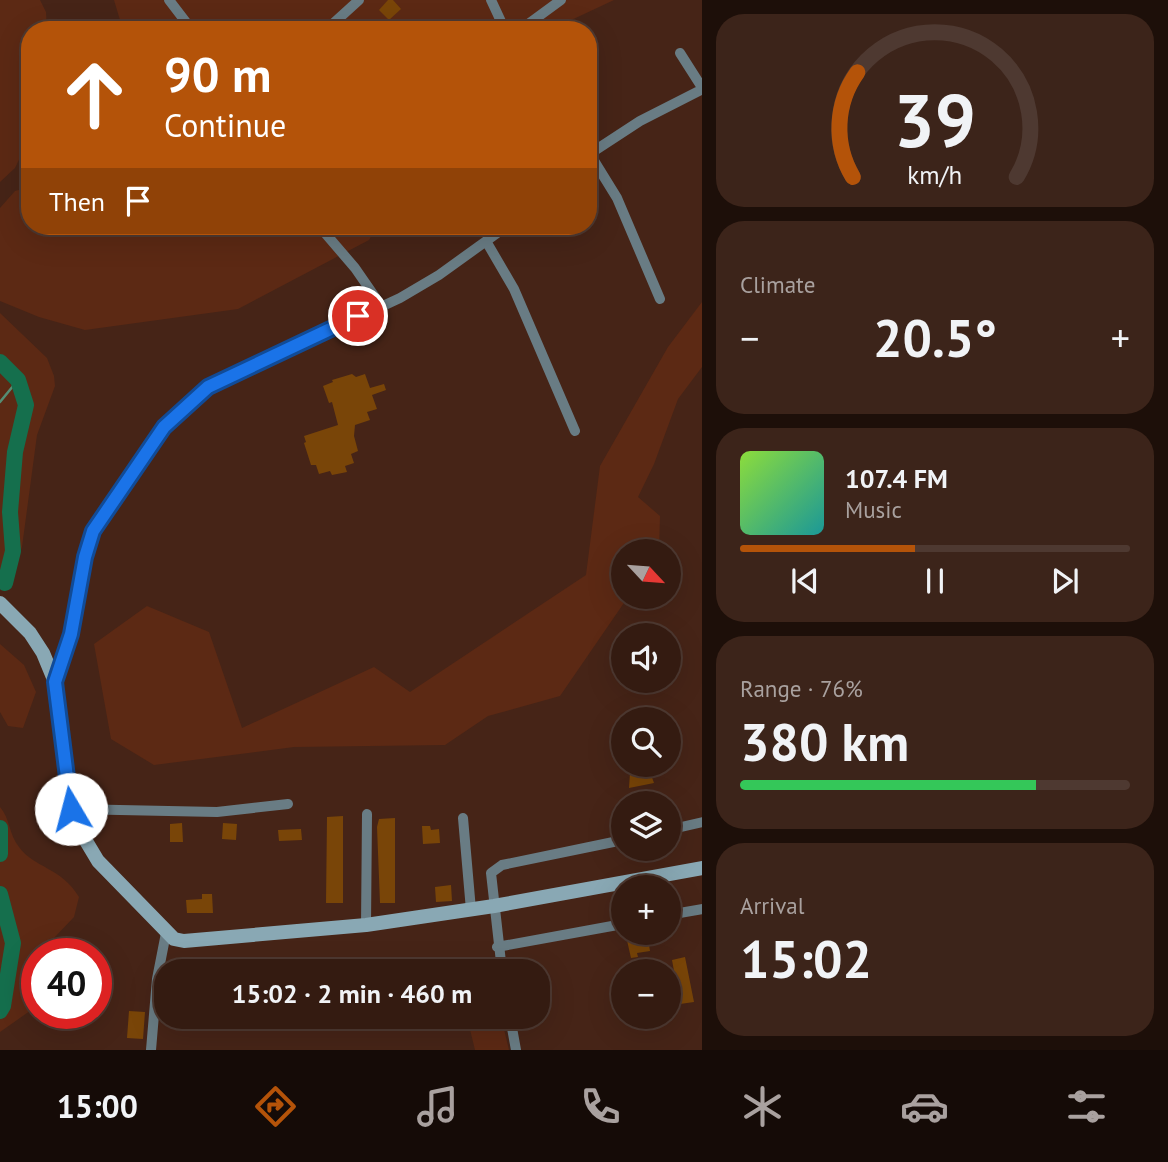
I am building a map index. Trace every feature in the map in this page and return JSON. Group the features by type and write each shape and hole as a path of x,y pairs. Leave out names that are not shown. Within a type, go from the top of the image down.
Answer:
{"street":[{"path":"169,0 185,21"},
{"path":"336,21 359,0"},
{"path":"491,0 501,21"},
{"path":"532,21 561,0"},
{"path":"597,148 640,121 702,89 680,53"},
{"path":"597,166 617,198 660,299"},
{"path":"328,235 382,307"},
{"path":"55,682 71,634 85,557 93,531 164,427 208,387 382,307 439,275 494,235"},
{"path":"486,241 514,289 575,431"},
{"path":"0,603 30,633 43,653 55,682 71,809 80,831 98,861 174,939 184,941 366,925 471,910 702,868"},
{"path":"71,809 217,812 288,804"},
{"path":"366,925 367,814"},
{"path":"463,818 471,910"},
{"path":"681,827 702,822"},
{"path":"500,959 491,873 502,866 611,842"},
{"path":"681,913 702,909"},
{"path":"497,947 611,926"},
{"path":"151,1050 156,979 166,933"},
{"path":"512,1029 516,1050"}],"shaded area":[{"path":"0,0 40,0 46,12 46,21 21,21 21,156 15,168 0,182"},
{"path":"114,0 614,0 569,21 120,21"},
{"path":"21,189 21,235 372,235 369,240 238,309 85,330 39,317 0,301 0,208 15,191"},
{"path":"702,302 702,367 678,399 654,464 638,497 660,516 659,539 611,539 611,609 620,609 560,696 488,716 445,745 294,747 154,765 111,739 94,644 147,606 209,632 242,728 374,667 410,692 586,575 600,466 668,347"},
{"path":"0,313 47,358 55,386 37,435 22,547 17,561 0,578"},
{"path":"0,644 24,665 36,692 23,728 8,726 0,712"},
{"path":"0,807 13,837 25,854 64,879 79,897 74,917 54,938 21,938 21,1017 0,1032"},
{"path":"470,1029 504,1029 509,1050 475,1050"}],"building":[{"path":"388,0 393,0 401,9 389,20 379,10"},
{"path":"352,374 356,377 365,374 370,388 384,384 386,390 372,395 377,409 367,412 370,420 355,425 354,436 358,451 351,454 354,463 345,466 347,472 332,475 330,471 319,474 316,465 311,465 304,436 338,425 332,402 329,403 323,386 333,382 332,380"},
{"path":"630,777 652,777 654,783 629,788"},
{"path":"343,816 343,903 326,903 327,817"},
{"path":"395,818 395,903 380,903 377,827 379,819"},
{"path":"182,823 183,842 170,842 170,824"},
{"path":"223,823 237,824 236,840 222,839"},
{"path":"422,826 430,826 431,830 439,829 440,843 423,844"},
{"path":"301,829 302,840 279,841 278,830"},
{"path":"451,885 452,901 436,902 435,887"},
{"path":"202,894 212,894 213,913 187,913 186,900 202,899"},
{"path":"628,945 649,945 650,951 637,953 638,957 631,958"},
{"path":"685,957 694,1002 681,1004 681,959 676,959"},
{"path":"129,1011 145,1012 143,1039 127,1038"}],"waterway":[{"path":"0,362 18,380 26,405 15,452 10,512 13,551 5,583"},
{"path":"0,402 18,380"},
{"path":"0,828 0,854"},
{"path":"0,894 13,943 0,1011"}],"route":[{"path":"71,809 55,682 71,634 85,557 93,531 164,427 208,387 358,316"}]}
